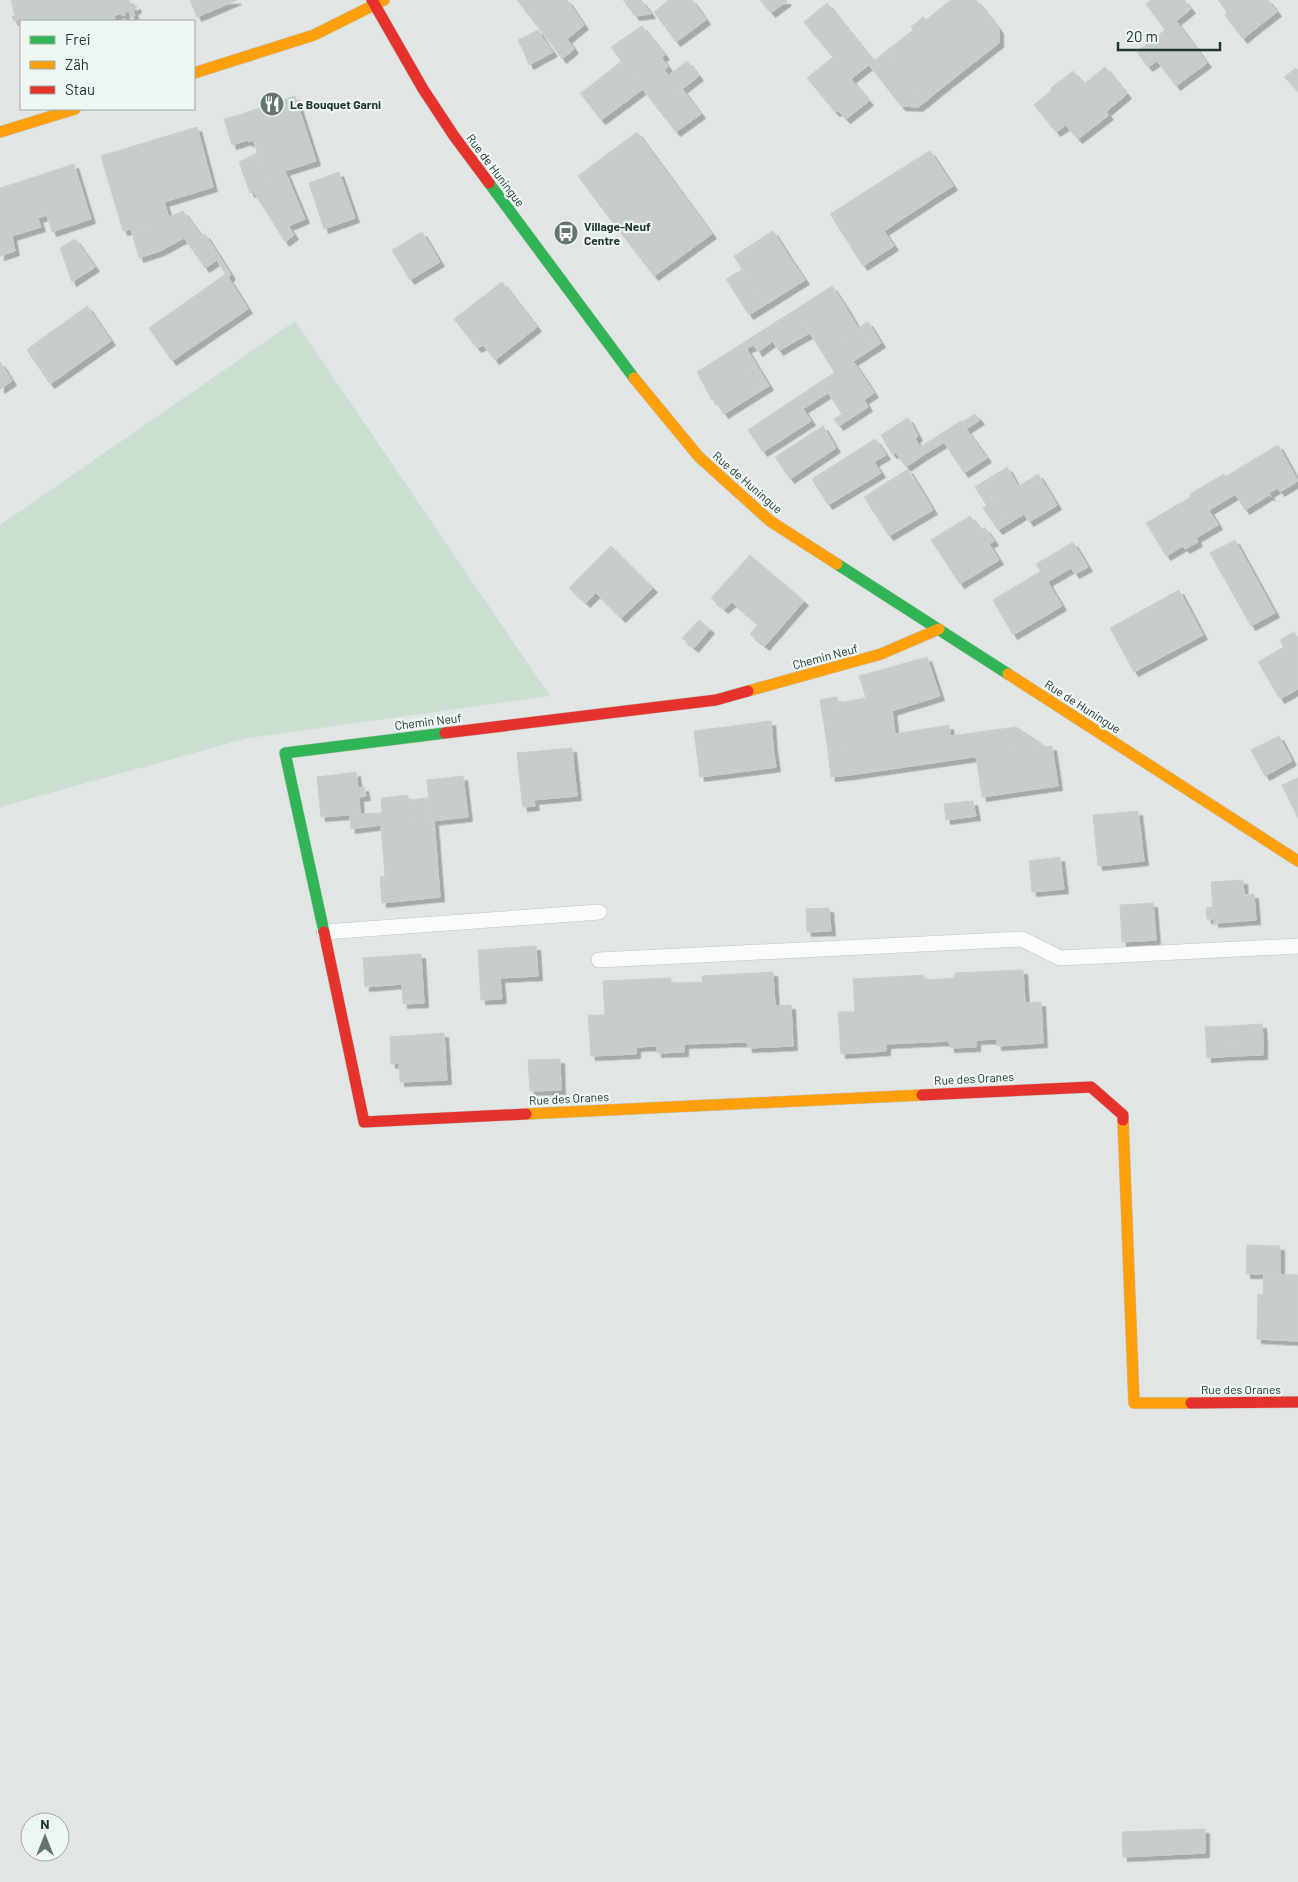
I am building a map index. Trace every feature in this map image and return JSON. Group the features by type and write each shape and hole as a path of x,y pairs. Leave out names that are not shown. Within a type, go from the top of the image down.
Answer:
{"street":[{"path":"195,73 314,35 377,2"},
{"name":"Rue de Huningue","path":"377,2 423,89 454,136 646,394 699,457 770,521 1298,861"},
{"path":"0,132 72,110"},
{"name":"Chemin Neuf","path":"364,1122 285,753 716,700 881,654 939,629"},
{"name":"Rue des Oranes","path":"364,1122 1091,1087 1124,1115 1134,1403 1298,1402"}],"lane":[{"path":"324,932 599,912"},
{"path":"599,960 1022,939 1060,958 1298,946"}],"green space":[{"path":"295,321 550,696 248,738 0,807 0,525"}],"building":[{"path":"11,0 129,0 131,7 136,5 137,8 133,11 135,16 131,17 129,12 125,11 125,15 122,16 121,13 114,16 115,19 108,20 20,20 20,26 18,20 14,21 12,17 15,15"},
{"path":"190,0 237,0 197,17"},
{"path":"517,0 567,0 584,25 555,49"},
{"path":"623,0 641,0 651,14 635,16"},
{"path":"669,0 692,0 706,20 676,42 654,12"},
{"path":"760,0 786,0 787,1 771,13"},
{"path":"951,0 976,0 999,29 969,52 976,61 938,91 931,82 917,92 885,52 913,30 911,27 923,17 926,20"},
{"path":"1151,0 1184,0 1191,9 1176,21 1207,63 1176,86 1157,61 1148,67 1137,52 1165,30 1146,4"},
{"path":"1218,0 1268,0 1277,12 1260,25 1256,21 1239,34 1225,15 1227,12"},
{"path":"827,3 838,17 815,36 804,22"},
{"path":"838,17 850,32 828,51 815,36"},
{"path":"1256,21 1260,25 1243,39 1239,34"},
{"path":"642,26 665,55 634,78 611,47"},
{"path":"999,29 999,43 976,61 969,52"},
{"path":"538,30 544,40 524,52 518,40"},
{"path":"850,32 862,47 839,65 828,51"},
{"path":"567,39 574,49 562,59 555,49"},
{"path":"544,40 553,52 529,65 524,52"},
{"path":"862,47 874,61 851,79 839,65"},
{"path":"885,52 917,92 901,106 869,65"},
{"path":"661,57 668,67 640,86 634,78"},
{"path":"833,57 869,101 846,119 838,111 835,112 807,78"},
{"path":"622,61 643,89 604,118 585,90"},
{"path":"687,61 699,76 680,91 668,76"},
{"path":"1105,67 1127,94 1106,112 1109,115 1078,139 1060,119 1051,126 1034,105 1052,90 1051,88 1073,71 1084,84"},
{"path":"1296,68 1298,70 1298,91 1284,77"},
{"path":"664,70 680,91 657,108 640,86"},
{"path":"931,82 938,91 925,102 917,92"},
{"path":"682,89 701,114 676,132 657,108"},
{"path":"585,90 604,118 601,120 580,93"},
{"path":"917,92 925,102 918,107 901,106"},
{"path":"295,96 316,161 266,177 253,140 248,142 239,115"},
{"path":"239,115 248,140 232,145 224,119"},
{"path":"1060,119 1065,126 1056,132 1051,126"},
{"path":"197,127 213,187 164,202 147,142"},
{"path":"637,132 712,234 654,276 634,250 638,247 603,199 598,203 578,176"},
{"path":"147,142 171,225 145,232 143,226 123,231 101,156"},
{"path":"930,151 953,186 937,196 915,160"},
{"path":"257,153 269,185 250,193 239,162"},
{"path":"915,160 937,196 884,231 894,246 863,266 830,214"},
{"path":"74,164 91,219 52,232 35,177"},
{"path":"285,171 305,219 288,226 279,211 269,216 253,191 269,185 266,177"},
{"path":"339,172 355,218 324,229 309,183"},
{"path":"35,177 47,215 38,218 41,227 12,236 15,251 0,256 0,188"},
{"path":"603,199 638,247 634,250 598,203"},
{"path":"183,211 217,260 205,268 184,238 160,251 139,258 131,229 143,226 145,232 171,225 168,217"},
{"path":"279,211 294,235 285,242 269,216"},
{"path":"773,231 788,255 749,280 734,256"},
{"path":"422,232 440,262 423,272 404,243"},
{"path":"205,234 231,275 228,278 202,237"},
{"path":"75,239 95,267 72,282 60,248"},
{"path":"404,243 423,272 410,280 392,250"},
{"path":"788,255 805,280 765,305 749,280"},
{"path":"742,270 765,305 749,315 726,279"},
{"path":"226,274 248,309 172,361 149,328"},
{"path":"502,282 537,327 495,360 483,345 477,348 454,319"},
{"path":"832,286 845,306 808,330 795,310"},
{"path":"87,306 111,341 53,382 29,348"},
{"path":"845,306 860,331 823,354 808,330"},
{"path":"795,310 810,333 792,343 777,321"},
{"path":"777,321 792,343 779,351 765,329"},
{"path":"868,322 881,343 872,349 859,327"},
{"path":"765,329 769,335 758,342 754,336"},
{"path":"860,331 872,349 835,373 823,354"},
{"path":"769,335 773,341 758,352 754,345 746,349 743,343 754,336 758,342"},
{"path":"743,343 769,386 759,392 732,350"},
{"path":"29,348 53,382 50,384 27,350"},
{"path":"732,350 759,392 724,414 714,399 712,400 697,372"},
{"path":"853,361 874,393 862,401 840,369"},
{"path":"0,362 12,381 0,389"},
{"path":"840,369 862,401 842,414 825,388 820,391 817,384"},
{"path":"817,384 820,391 825,388 828,393 803,409 796,398"},
{"path":"796,398 811,421 763,452 748,430"},
{"path":"864,400 868,407 839,426 834,419"},
{"path":"975,414 980,420 966,429 962,422"},
{"path":"908,418 918,436 915,439 925,454 906,467 896,453 892,454 881,435"},
{"path":"961,421 966,429 925,454 920,447"},
{"path":"823,426 836,448 790,479 775,457"},
{"path":"966,429 987,458 964,473 944,442"},
{"path":"875,439 886,455 874,462 881,473 828,505 812,479"},
{"path":"1278,445 1298,481 1280,492 1278,488 1269,493 1271,497 1269,495 1245,510 1225,477"},
{"path":"1007,467 1018,486 987,506 975,487"},
{"path":"908,469 933,510 889,536 864,497"},
{"path":"1038,474 1057,505 1051,509 1032,478"},
{"path":"1224,474 1236,494 1209,510 1218,525 1196,538 1198,542 1185,549 1183,546 1166,556 1146,523 1191,497 1190,494"},
{"path":"1032,478 1051,509 1029,522 1010,491"},
{"path":"1010,491 1024,514 1008,524 995,501"},
{"path":"995,501 1008,524 998,530 983,508"},
{"path":"970,516 981,530 985,528 994,541 989,544 999,560 960,584 931,540"},
{"path":"1235,540 1275,613 1251,626 1210,553"},
{"path":"1073,542 1088,567 1075,574 1060,550"},
{"path":"611,546 653,588 621,618 596,593 586,603 569,588"},
{"path":"1060,550 1071,568 1047,582 1036,564"},
{"path":"750,555 777,578 745,613 732,602 724,609 711,598"},
{"path":"1041,571 1062,606 1013,635 993,600"},
{"path":"777,578 804,601 765,646 750,634 758,625 745,613"},
{"path":"1179,590 1203,635 1134,672 1110,628"},
{"path":"699,620 710,629 694,648 682,638"},
{"path":"1294,632 1298,639 1284,648 1280,640"},
{"path":"1298,639 1298,689 1280,699 1258,662"},
{"path":"927,657 940,696 872,717 859,676"},
{"path":"837,697 841,721 824,724 820,700"},
{"path":"866,698 872,717 892,710 895,734 949,725 953,760 850,775 838,703"},
{"path":"771,721 773,747 767,747 770,768 700,777 694,731"},
{"path":"841,721 846,748 828,751 824,724"},
{"path":"1016,727 1041,743 1042,747 953,760 950,736"},
{"path":"1279,736 1292,761 1265,776 1251,750"},
{"path":"1052,746 1058,786 1022,791 1017,751"},
{"path":"767,747 773,747 776,767 770,768"},
{"path":"572,748 577,796 522,801 517,753"},
{"path":"846,748 850,775 831,777 828,751"},
{"path":"1017,751 1022,791 982,797 976,756"},
{"path":"356,772 358,788 364,787 366,796 359,797 360,814 321,817 317,777"},
{"path":"463,776 468,817 431,821 427,780"},
{"path":"1298,778 1298,818 1282,785"},
{"path":"408,795 411,823 381,825 379,813 382,812 381,798"},
{"path":"428,798 431,821 411,823 409,800"},
{"path":"534,800 535,806 523,807 522,801"},
{"path":"973,801 976,816 946,820 944,804"},
{"path":"1138,811 1144,861 1098,866 1093,815"},
{"path":"379,813 381,825 351,829 350,815"},
{"path":"434,821 440,897 382,903 380,877 398,875 393,824"},
{"path":"393,824 398,875 385,876 381,825"},
{"path":"1060,857 1064,889 1032,892 1029,861"},
{"path":"1243,880 1244,895 1254,894 1256,920 1214,923 1211,882"},
{"path":"1153,903 1156,940 1122,942 1120,905"},
{"path":"1213,907 1214,919 1207,919 1206,908"},
{"path":"829,908 831,931 807,932 806,909"},
{"path":"536,946 538,976 500,978 502,999 481,1000 478,950"},
{"path":"421,954 424,1003 403,1004 402,984 365,987 363,958"},
{"path":"1023,970 1025,1003 1041,1002 1043,1043 997,1046 997,1039 976,1040 976,1047 950,1048 949,1041 886,1044 886,1051 841,1054 838,1012 855,1012 853,979 924,975 924,980 955,978 955,973"},
{"path":"773,972 775,1006 791,1005 793,1046 748,1048 747,1042 684,1044 684,1052 657,1053 657,1046 636,1047 636,1054 591,1056 588,1015 605,1015 603,981 671,978 671,983 703,982 702,976"},
{"path":"1262,1024 1263,1039 1232,1042 1231,1026"},
{"path":"1231,1026 1232,1056 1207,1058 1205,1027"},
{"path":"444,1033 447,1080 400,1082 399,1063 391,1064 390,1037"},
{"path":"1263,1039 1263,1055 1232,1056 1232,1042"},
{"path":"560,1059 561,1090 530,1091 528,1060"},
{"path":"1247,1245 1280,1246 1280,1274 1246,1274"},
{"path":"1264,1274 1298,1275 1298,1341 1257,1339 1258,1294 1263,1295"},
{"path":"1205,1829 1205,1853 1123,1857 1122,1832"}],"traffic: fast":[{"path":"489,183 634,378"},
{"path":"837,564 1008,674"},
{"path":"324,932 285,753 445,733"}],"traffic: slow":[{"path":"195,73 314,35 384,0"},
{"path":"0,132 72,110"},
{"path":"634,378 699,457 770,521 837,564"},
{"path":"748,691 881,654 939,629"},
{"path":"1008,674 1298,861"},
{"path":"526,1114 922,1095"},
{"path":"1123,1120 1134,1403 1191,1403"}],"traffic: jam":[{"path":"372,0 423,89 454,136 489,183"},
{"path":"445,733 716,700 748,691"},
{"path":"324,932 364,1122 526,1114"},
{"path":"922,1095 1091,1087 1123,1115 1123,1120"},
{"path":"1191,1403 1298,1402"}],"place":[{"name":"Le Bouquet Garni","path":"272,104"},
{"name":"Village-Neuf Centre","path":"566,233"}]}
